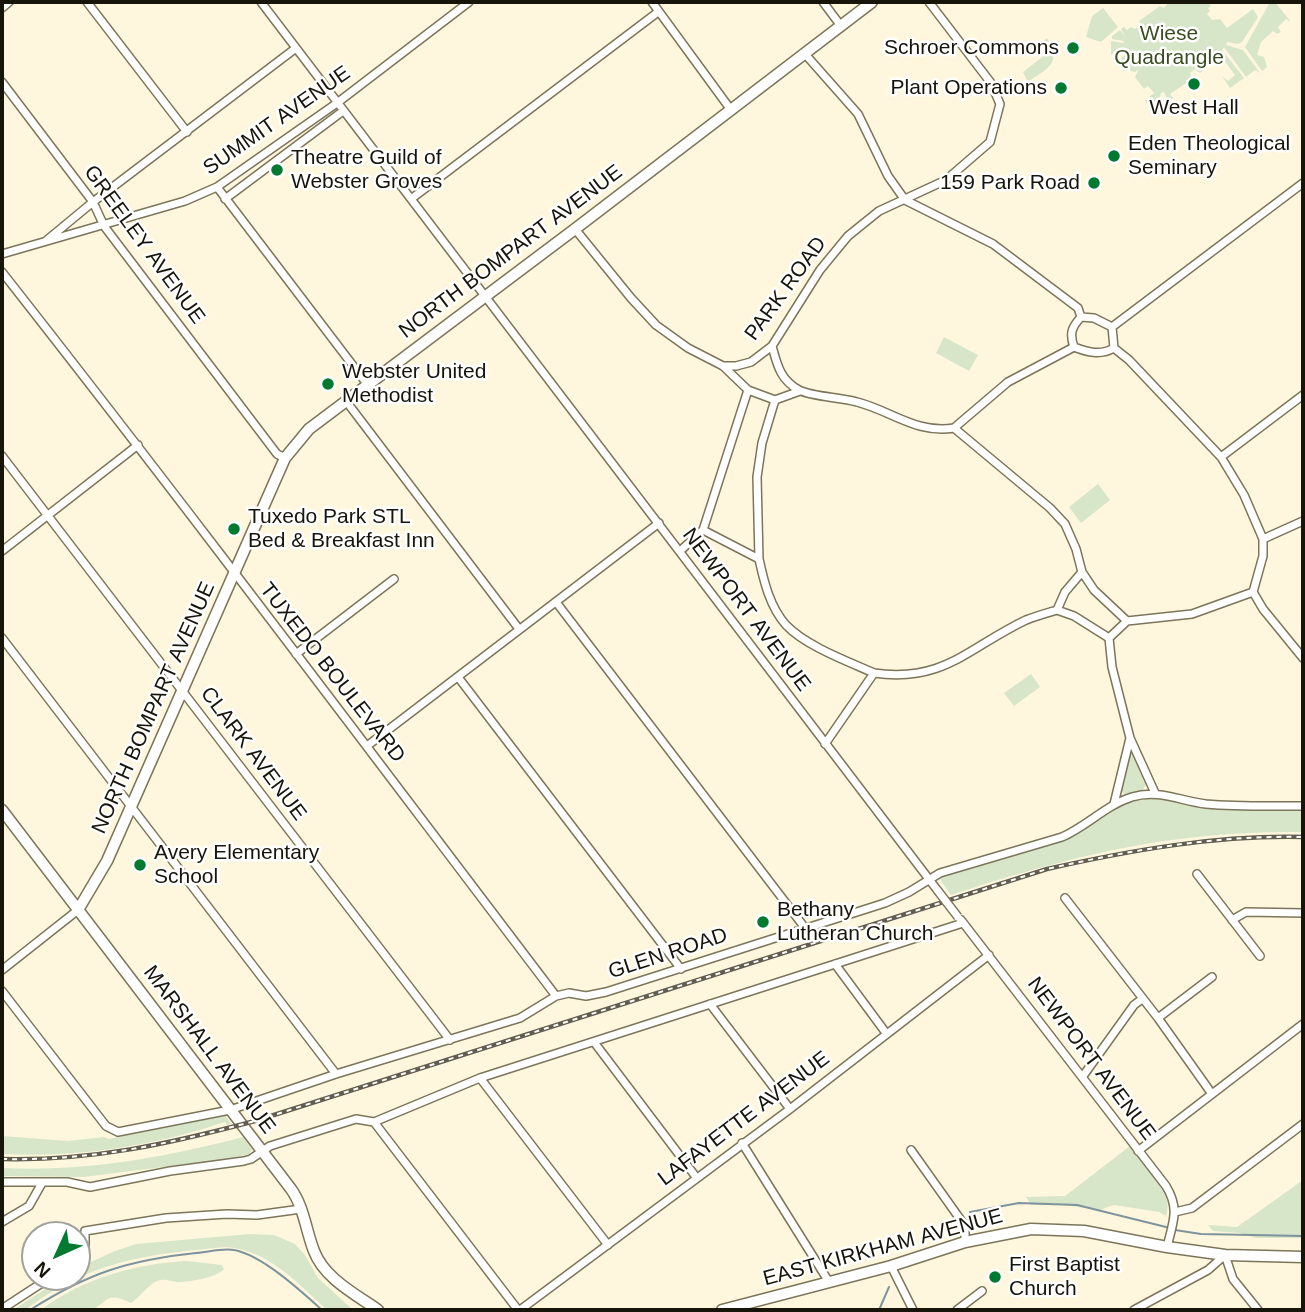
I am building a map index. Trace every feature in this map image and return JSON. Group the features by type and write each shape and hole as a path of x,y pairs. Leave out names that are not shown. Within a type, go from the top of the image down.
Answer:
{"street":[{"path":"2,8 9,2"},
{"path":"86,2 187,132"},
{"name":"NEWPORT AVENUE","path":"261,2 825,744 1083,1076 1166,1186 1173,1198 1175,1212"},
{"name":"SUMMIT AVENUE","path":"2,254 185,201 217,187 337,103 469,2"},
{"path":"652,2 731,110"},
{"path":"823,2 841,26"},
{"name":"NORTH BOMPART AVENUE","path":"2,970 78,911 107,860 285,458 309,429 872,2"},
{"name":"PARK ROAD","path":"723,366 751,362 772,346 836,249 879,211 946,180 990,142 1000,104 991,83 929,2"},
{"path":"411,199 659,12"},
{"name":"SUMMIT AVENUE","path":"45,242 93,202 296,48"},
{"path":"805,54 858,114 888,176 905,200 993,244 1078,308 1082,317"},
{"name":"GREELEY AVENUE","path":"2,82 93,202 104,226 272,448 285,458"},
{"path":"225,199 343,111"},
{"path":"1112,327 1303,183"},
{"path":"217,187 367,384"},
{"path":"575,229 656,325 688,348 723,366 748,390 775,400 800,391"},
{"name":"TUXEDO BOULEVARD","path":"2,272 138,445 556,996"},
{"path":"1073,347 1070,335 1073,326 1082,317 1094,318 1112,327"},
{"path":"1112,327 1114,348 1129,360 1222,457 1244,495 1263,538 1263,556 1253,592 1263,609 1303,658"},
{"path":"772,346 778,372 800,391 859,402 914,425 937,431 954,428 1008,382 1073,347 1088,352 1109,351 1114,348"},
{"path":"680,551 703,530 748,390"},
{"path":"1222,457 1303,395"},
{"path":"775,400 762,443 757,477 759,559 767,592 786,625 808,641 874,673 886,674 927,672 948,666 1027,620 1057,610 1074,616 1109,638"},
{"path":"346,401 519,629"},
{"path":"954,428 1051,508 1065,524 1082,572 1094,590 1127,621"},
{"path":"2,551 138,445"},
{"name":"CLARK AVENUE","path":"2,456 450,1040"},
{"path":"1263,538 1303,520"},
{"path":"367,747 659,523"},
{"path":"703,530 759,559"},
{"path":"1057,610 1065,592 1082,572"},
{"path":"296,654 394,579"},
{"path":"1109,638 1127,621 1192,614 1253,592"},
{"path":"556,602 804,928"},
{"path":"2,638 336,1074"},
{"path":"1109,638 1112,667 1130,738 1155,793"},
{"path":"825,744 874,673"},
{"path":"458,677 681,969"},
{"path":"1114,804 1130,738"},
{"name":"GLEN ROAD","path":"2,991 106,1126 118,1132 230,1110 336,1074 520,1018 556,996 569,993 586,996 606,992 886,903 940,873 1062,837 1078,830 1114,804 1155,793 1201,803 1245,807 1303,806"},
{"name":"MARSHALL AVENUE","path":"2,810 291,1189 301,1209 313,1250 324,1268 332,1277 378,1310"},
{"path":"1198,874 1260,956"},
{"path":"1065,898 1213,1094"},
{"path":"1232,920 1246,912 1303,913"},
{"path":"2,1182 67,1182 90,1186 251,1160 270,1146 356,1119 374,1122 480,1078 835,964 961,920"},
{"name":"LAFAYETTE AVENUE","path":"519,1310 790,1109 989,955"},
{"path":"835,964 886,1033"},
{"path":"1158,1018 1212,977"},
{"path":"1083,1076 1142,999"},
{"path":"710,1004 790,1109"},
{"path":"1139,1151 1303,1024"},
{"path":"594,1042 696,1177"},
{"path":"480,1078 608,1245"},
{"path":"374,1122 519,1310"},
{"path":"1168,1242 1175,1212 1192,1208 1303,1124"},
{"path":"742,1143 829,1282"},
{"path":"911,1150 965,1226 965,1242"},
{"path":"2,1222 29,1206 42,1183"},
{"path":"91,1230 166,1217 257,1215 301,1209"},
{"name":"EAST KIRKHAM AVENUE","path":"722,1310 891,1266 965,1242 1031,1229 1084,1231 1168,1242 1225,1255 1303,1257"},
{"path":"1134,1310 1208,1270 1225,1255 1233,1279 1258,1310"},
{"path":"891,1266 913,1310"},
{"path":"2,1309 30,1291"},
{"path":"957,1310 982,1291"},
{"path":"1151,1302 1157,1310"}],"green space":[{"name":"Wiese Quadrangle","path":"1169,2 1207,2 1211,6 1207,14 1212,20 1220,19 1227,28 1253,9 1258,17 1242,42 1227,42 1226,45 1243,50 1260,73 1255,70 1246,77 1224,47 1222,50 1244,78 1230,88 1222,76 1228,81 1235,75 1221,56 1216,59 1212,57 1206,61 1208,67 1200,73 1195,69 1190,73 1192,79 1170,94 1173,98 1168,101 1164,92 1161,93 1158,104 1147,103 1145,100 1154,93 1148,86 1144,89 1135,77 1139,69 1131,71 1121,58 1125,55 1120,48 1111,55 1111,41 1124,41 1112,39 1112,36 1120,30 1125,37 1121,29 1135,29 1141,25 1139,21 1160,6 1164,8"},
{"path":"1270,2 1275,2 1291,22 1286,19 1278,27 1281,32 1277,34 1273,31 1261,42 1257,55 1264,57 1267,67 1262,71 1245,47"},
{"path":"1103,8 1118,27 1101,42 1086,37 1092,16"},
{"path":"1047,38 1053,54 1051,64 1028,82 1023,72 1045,55 1038,45"},
{"path":"944,337 978,355 969,371 936,353"},
{"path":"1098,484 1110,500 1081,523 1069,507"},
{"path":"1031,674 1040,687 1014,706 1004,693"},
{"path":"1132,752 1147,783 1142,791 1124,794 1120,790 1129,754"},
{"path":"1153,797 1230,810 1303,808 1303,832 1211,835 1124,848 1039,868 951,895 939,878 944,874 1067,839 1121,805"},
{"path":"225,1115 231,1124 227,1125 225,1122 143,1144 59,1154 2,1154 2,1136 68,1141 104,1137 109,1139"},
{"path":"243,1137 252,1150 249,1154 233,1158 84,1177 2,1176 2,1168 64,1168 124,1162"},
{"path":"1130,1146 1162,1188 1168,1207 1166,1216 1159,1212 1114,1205 1100,1210 1064,1205 1031,1205 1026,1197 1065,1196"},
{"path":"1303,1180 1303,1238 1256,1238 1240,1233 1213,1231 1208,1225 1237,1227"},
{"path":"250,1234 274,1235 295,1244 305,1255 318,1278 353,1310 327,1310 281,1269 240,1249 225,1247 169,1253 120,1263 91,1273 91,1262 136,1244"},
{"path":"168,1262 222,1265 224,1269 215,1275 195,1280 157,1281 131,1303 112,1298 91,1310 41,1310 72,1291 91,1291 92,1281 129,1269"},
{"path":"42,1291 54,1291 25,1310 13,1310"}],"waterway":[{"path":"970,1212 1019,1203 1077,1205 1170,1228"},
{"path":"1175,1230 1201,1234 1303,1236"},
{"path":"30,1310 71,1286 129,1264 225,1249 245,1253 269,1266 322,1310"},
{"path":"879,1310 889,1287"}],"railway":[{"path":"2,1159 99,1154 192,1137 255,1121 1047,869 1174,845 1238,838 1303,837"}],"place":[{"name":"Schroer Commons","path":"1073,48"},
{"name":"West Hall","path":"1194,84"},
{"name":"Plant Operations","path":"1061,88"},
{"name":"Eden Theological Seminary","path":"1114,156"},
{"name":"Theatre Guild of Webster Groves","path":"277,170"},
{"name":"159 Park Road","path":"1094,183"},
{"name":"Webster United Methodist","path":"328,384"},
{"name":"Tuxedo Park STL Bed & Breakfast Inn","path":"234,529"},
{"name":"Avery Elementary School","path":"140,865"},
{"name":"Bethany Lutheran Church","path":"763,922"},
{"name":"First Baptist Church","path":"995,1277"}]}
